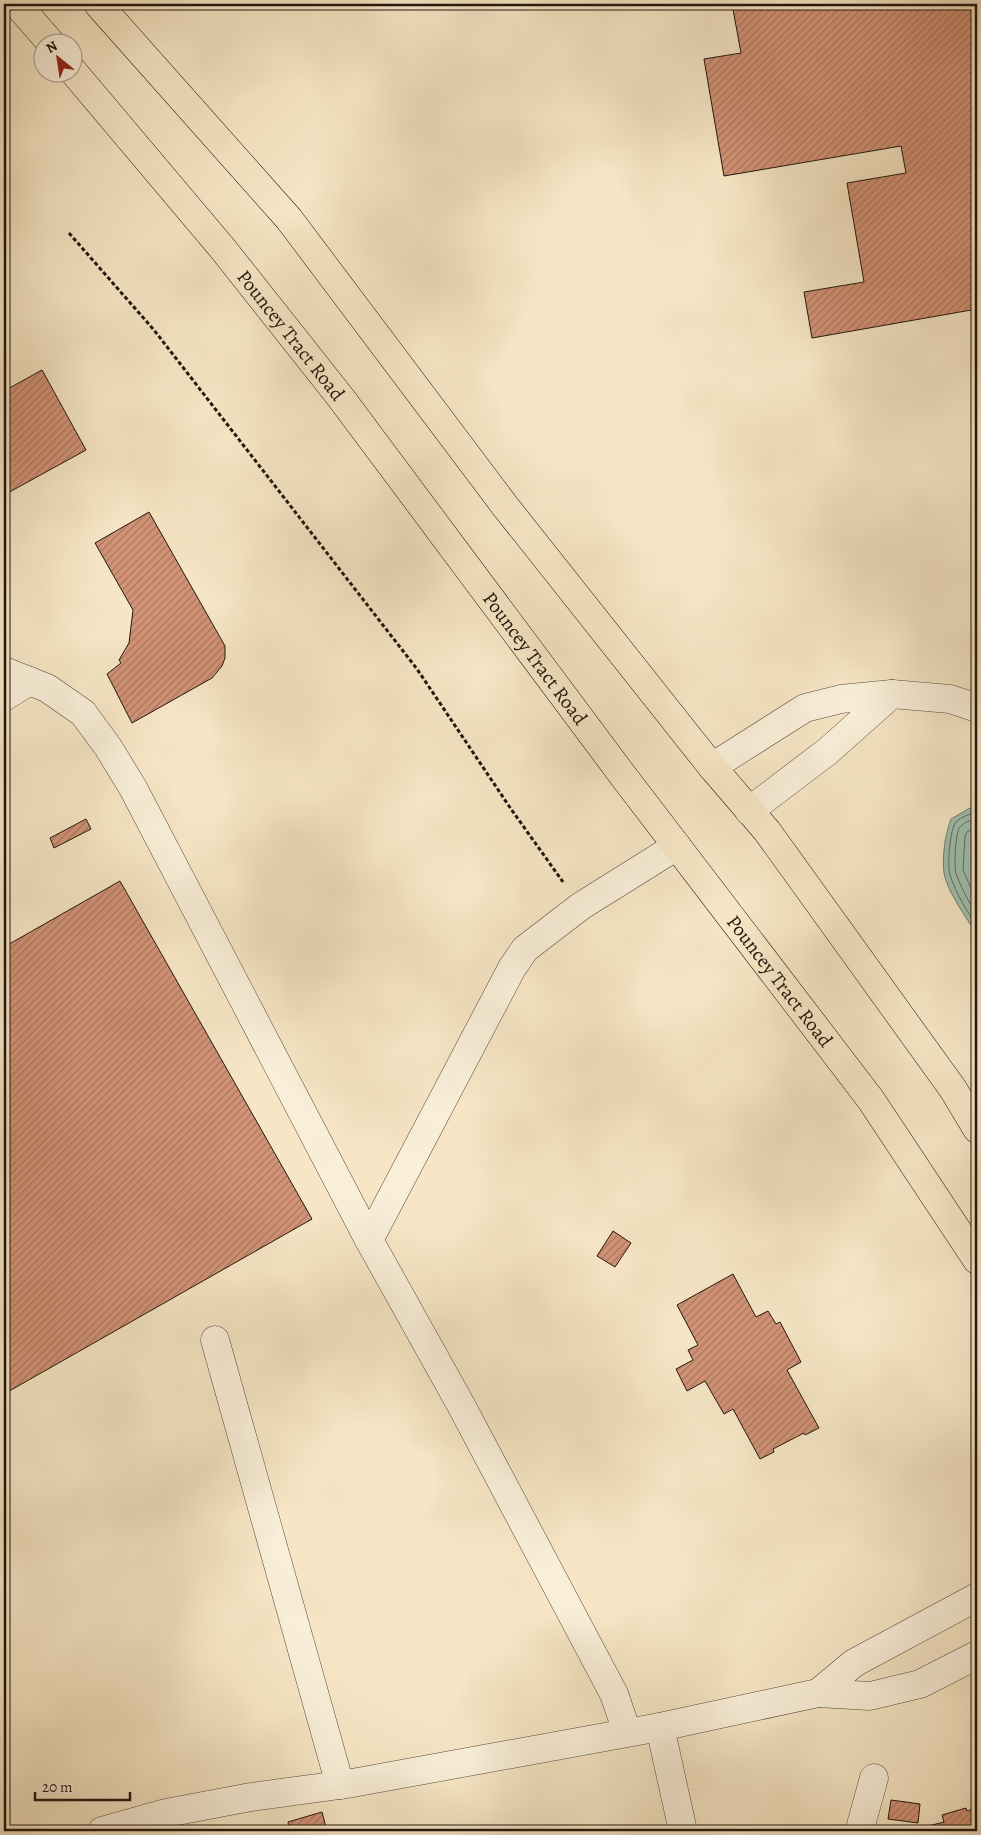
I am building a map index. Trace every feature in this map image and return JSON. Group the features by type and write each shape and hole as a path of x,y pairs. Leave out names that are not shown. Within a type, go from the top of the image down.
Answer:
{"main road":[{"path":"17,4 41,32"},
{"path":"98,4 289,219 505,506 712,767 767,832 953,1089 977,1129"},
{"name":"Pouncey Tract Road","path":"82,82 223,249 341,398 624,777 871,1100 977,1260"}],"street":[{"path":"4,671 47,688 82,713 108,747 161,840 369,1240 465,1414 614,1694 627,1732"},
{"path":"4,696 30,682"},
{"path":"749,811 828,751 892,694"},
{"path":"712,767 805,708 841,699 892,694 950,699 977,708"},
{"path":"369,1240 512,968 525,949 581,906 677,846"},
{"path":"215,1340 340,1785"},
{"path":"818,1693 854,1663 977,1597"},
{"path":"102,1831 166,1813 251,1797 340,1785 660,1727 818,1693 870,1696 920,1684 977,1656"},
{"path":"660,1727 683,1831"},
{"path":"864,1831 861,1825 874,1778"}],"path":[{"path":"69,233 154,330 417,669 511,809 581,906"}],"water":[{"path":"970,808 977,808 977,934 949,888 943,866 944,846 951,819"}],"building":[{"path":"732,4 977,4 977,309 812,338 804,292 864,282 847,183 906,173 901,146 724,176 704,59 741,53"},
{"path":"42,370 86,450 4,495 4,391"},
{"path":"149,512 225,646 225,658 222,666 212,678 132,723 107,674 121,663 119,660 129,643 133,610 95,543"},
{"path":"86,819 91,829 54,848 50,838"},
{"path":"120,881 312,1219 4,1394 4,947"},
{"path":"613,1231 631,1243 615,1267 597,1256"},
{"path":"733,1274 756,1317 768,1311 776,1324 780,1322 801,1362 787,1370 819,1428 805,1435 804,1433 773,1449 774,1452 760,1459 733,1409 724,1414 705,1381 687,1391 676,1369 693,1360 688,1350 698,1345 677,1305"},
{"path":"891,1800 920,1804 918,1823 888,1819"},
{"path":"966,1808 967,1811 977,1808 977,1831 929,1831 928,1826 944,1822 942,1815"},
{"path":"322,1812 327,1831 280,1831 289,1829 288,1822"}]}
